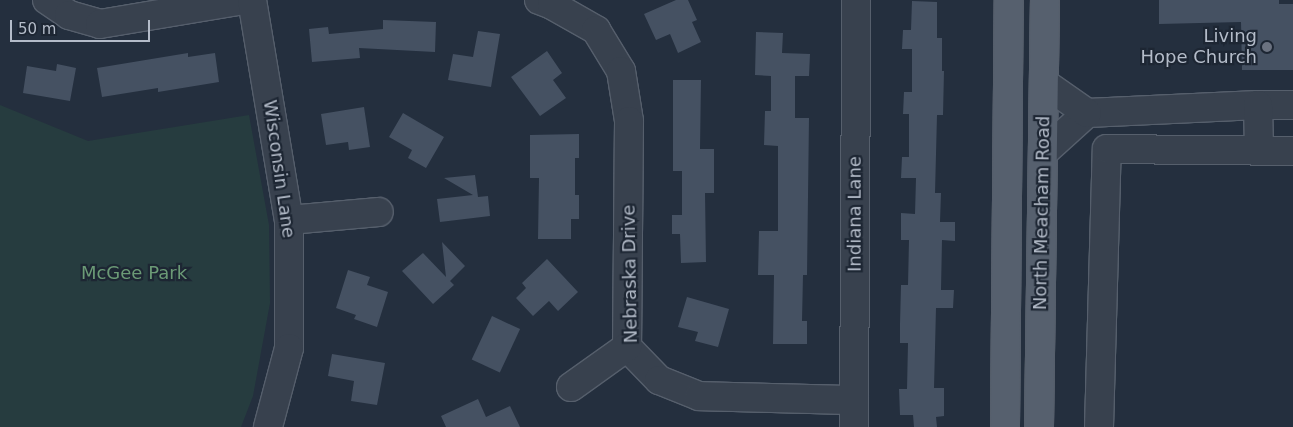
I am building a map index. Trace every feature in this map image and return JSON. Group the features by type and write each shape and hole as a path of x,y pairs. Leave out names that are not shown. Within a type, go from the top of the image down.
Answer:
{"main road":[{"name":"North Meacham Road","path":"1005,427 1008,0"},
{"name":"North Meacham Road","path":"1039,427 1045,0"}],"street":[{"path":"47,0 69,15 100,24 244,0"},
{"name":"Wisconsin Lane","path":"252,0 289,220 289,348 268,427"},
{"name":"Nebraska Drive","path":"539,0 552,4 596,30 621,71 629,121 627,347 659,380 699,396 854,400"},
{"name":"Indiana Lane","path":"854,427 856,0"},
{"path":"1044,83 1087,113 1293,105"},
{"path":"1258,105 1259,150"},
{"path":"1043,153 1087,113"},
{"path":"1099,427 1107,149 1293,151"},
{"path":"289,220 379,212"},
{"path":"570,387 627,347"}],"green space":[{"name":"McGee Park","path":"0,105 88,141 249,115 269,225 270,303 253,396 241,427 0,427"}],"building":[{"path":"676,0 688,0 697,20 692,22 701,42 678,53 670,34 656,40 644,14"},
{"name":"Living Hope Church","path":"1159,0 1279,0 1279,4 1293,4 1293,70 1242,70 1241,22 1159,24"},
{"path":"912,1 937,2 937,38 942,38 942,71 944,71 943,115 937,115 935,193 941,193 940,222 955,222 955,241 942,240 941,290 954,290 953,308 936,308 934,388 944,388 944,416 936,417 937,427 914,427 913,415 900,415 899,389 907,389 908,343 900,343 901,285 908,285 909,240 901,240 901,213 915,214 916,178 901,178 902,157 909,157 909,114 903,114 904,92 912,92 912,49 902,49 903,30 911,30"},
{"path":"383,20 436,22 435,52 359,48 360,58 312,62 309,29 328,27 329,34 383,29"},
{"path":"478,31 500,34 491,87 448,80 453,54 473,57"},
{"path":"756,32 783,33 782,53 810,54 809,76 795,76 795,118 809,118 807,275 803,275 802,321 807,321 807,344 773,344 774,275 758,275 759,231 778,231 778,146 764,145 765,111 771,111 771,76 755,75"},
{"path":"547,51 562,73 553,80 566,98 540,116 511,77"},
{"path":"188,53 188,57 215,53 219,82 158,92 158,88 102,97 97,68"},
{"path":"57,64 76,68 70,101 23,93 27,66 56,71"},
{"path":"673,80 701,80 700,149 714,149 714,193 705,193 706,262 681,263 680,234 672,234 672,215 682,215 682,171 673,171"},
{"path":"364,107 370,147 349,150 348,142 326,145 321,114"},
{"path":"403,113 444,137 426,168 408,158 412,150 389,137"},
{"path":"579,134 579,158 575,158 575,195 579,195 579,219 571,219 571,239 538,239 539,178 530,178 530,135"},
{"path":"475,175 478,197 488,196 490,216 440,222 437,199 473,195 444,178"},
{"path":"442,242 465,266 450,281 454,285 433,304 402,271 423,253 446,277"},
{"path":"547,259 578,292 558,311 549,301 533,316 516,298 526,288 522,283"},
{"path":"348,270 370,277 367,285 388,292 377,327 354,319 356,315 336,308"},
{"path":"687,297 729,309 718,347 695,341 698,332 678,327"},
{"path":"492,316 520,329 500,373 472,360"},
{"path":"332,354 385,363 377,405 351,401 354,381 328,376"},
{"path":"478,399 486,417 510,406 520,427 446,427 441,416"}],"place":[{"name":"Living Hope Church","path":"1267,47"}]}
